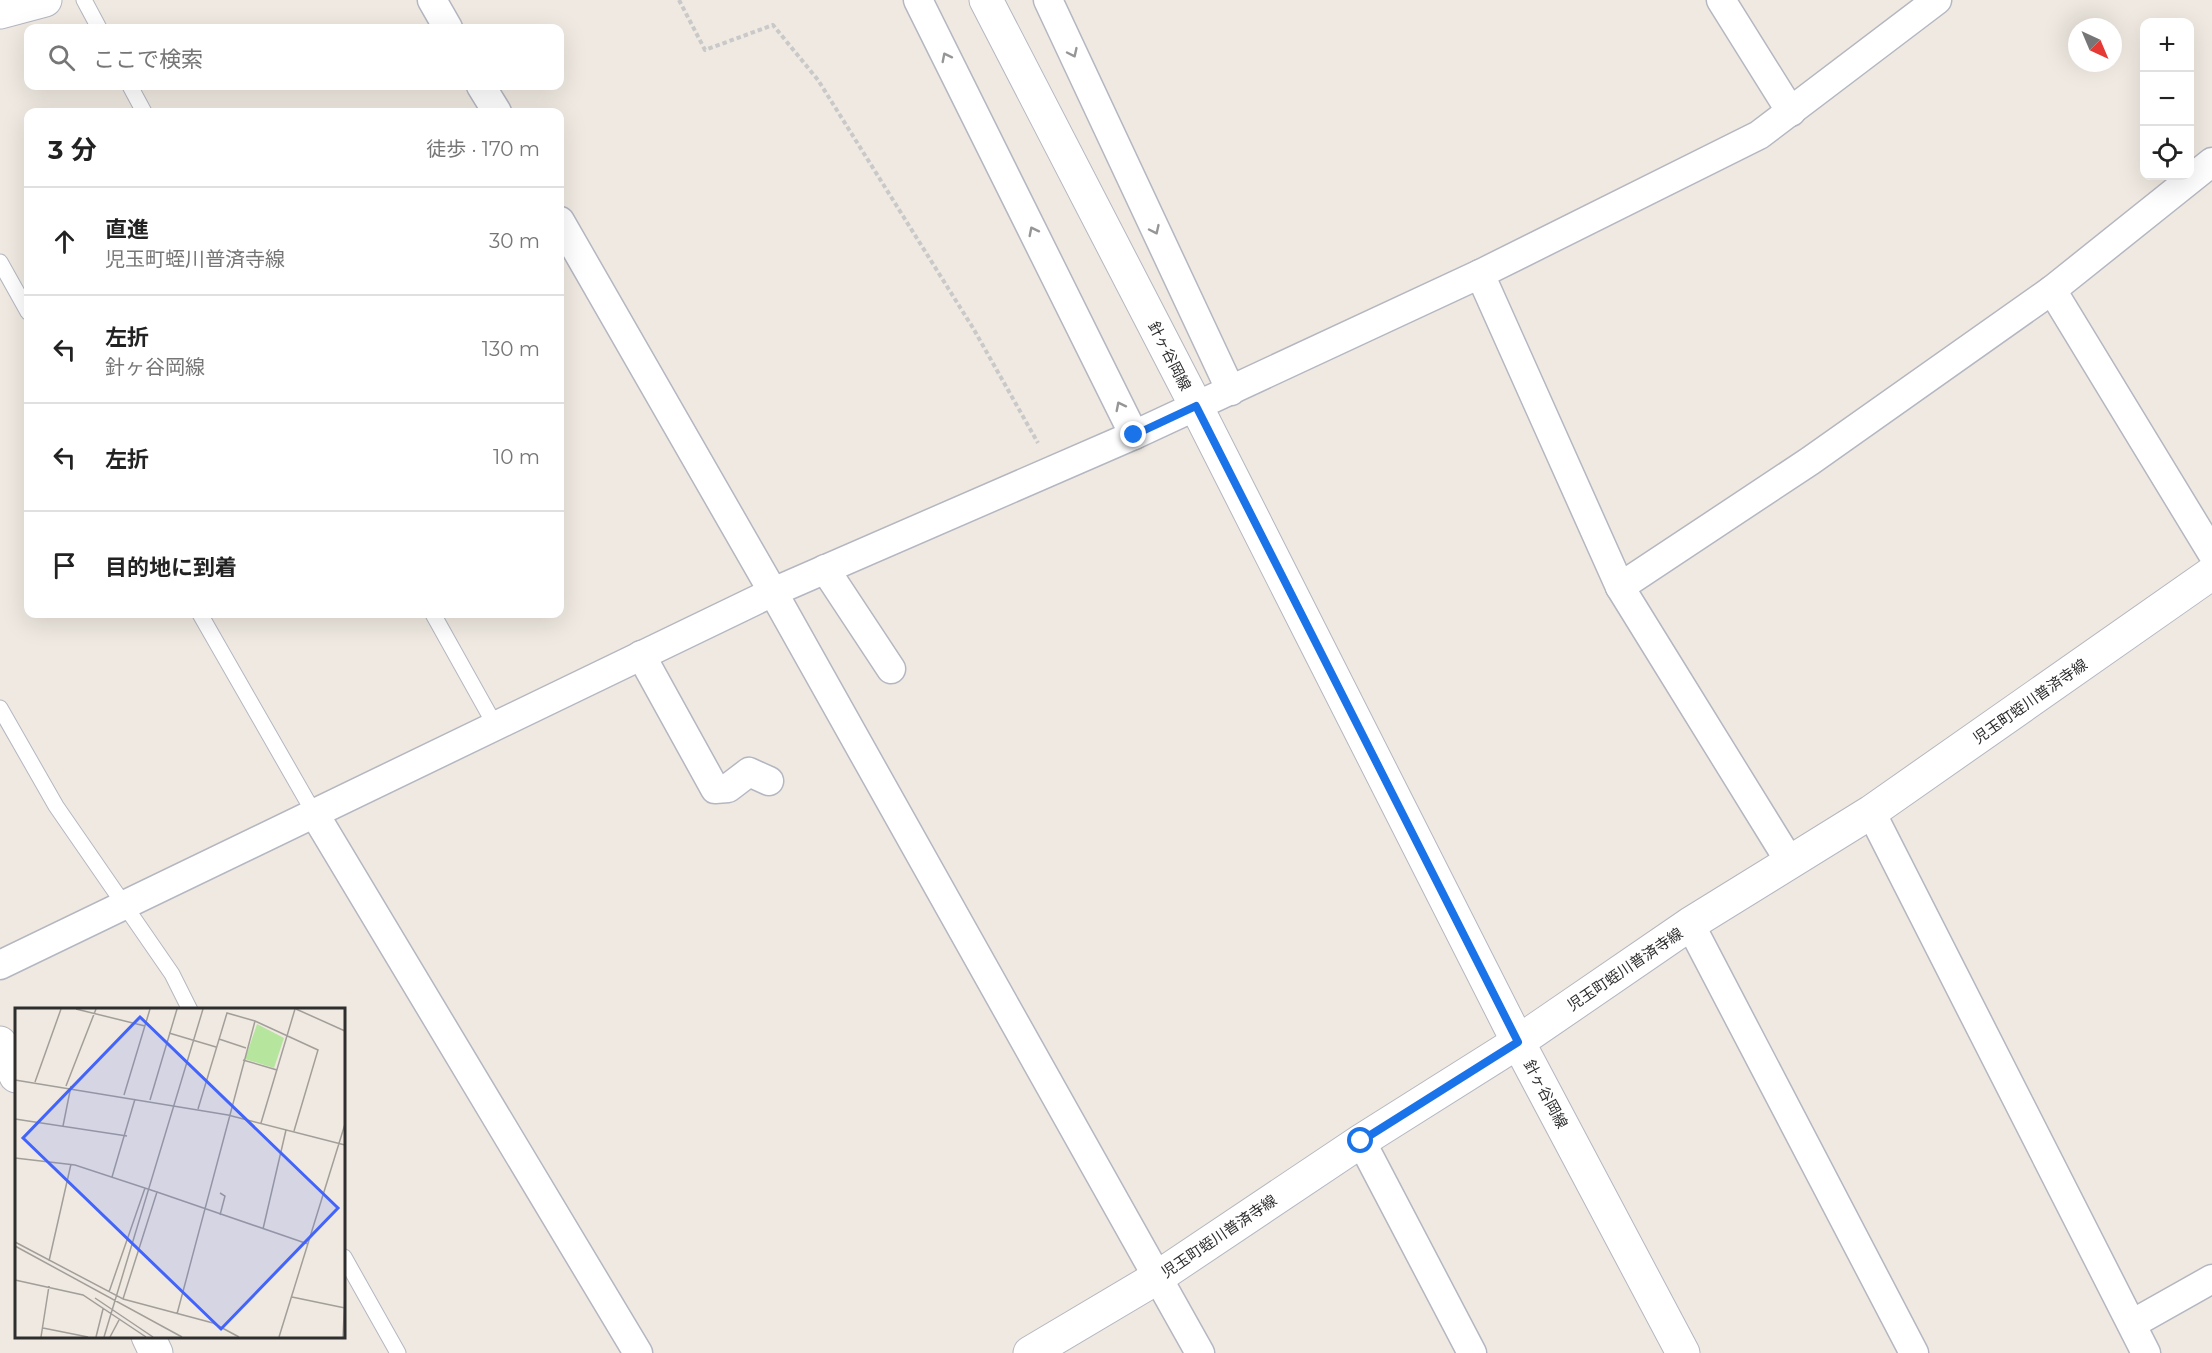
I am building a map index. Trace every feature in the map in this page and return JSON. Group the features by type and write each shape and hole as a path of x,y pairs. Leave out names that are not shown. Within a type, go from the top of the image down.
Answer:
{"main road":[{"path":"0,12 45,0"},
{"name":"針ヶ谷岡線","path":"986,0 1196,406 1518,1042 1683,1353"},
{"name":"児玉町蛭川普済寺線","path":"1030,1353 1158,1277 1361,1141 1518,1042 1690,924 1871,812 2212,573"},
{"path":"0,1044 15,1074"},
{"path":"149,1338 156,1353"}],"street":[{"path":"432,0 446,24"},
{"path":"918,0 1134,435"},
{"path":"1048,0 1231,391"},
{"path":"1721,0 1791,112"},
{"path":"0,965 773,591 1134,435 1480,274 1759,135 1937,0"},
{"path":"483,90 495,108"},
{"path":"1620,587 1810,461 2052,290 2212,162"},
{"path":"564,228 773,591 1200,1353"},
{"path":"1480,274 1620,587 1790,862"},
{"path":"2052,290 2212,553"},
{"path":"825,569 891,669"},
{"path":"641,655 715,789 728,788 748,772 769,781"},
{"path":"1871,812 2146,1353"},
{"path":"314,813 638,1353"},
{"path":"1690,924 1914,1353"},
{"path":"1361,1141 1472,1353"},
{"path":"2132,1324 2212,1279"}],"lane":[{"path":"84,0 97,24"},
{"path":"132,90 142,108"},
{"path":"0,262 24,305"},
{"path":"202,618 314,813"},
{"path":"435,618 495,725"},
{"path":"0,708 56,806 172,974 189,1008"},
{"path":"345,1259 398,1353"}],"path":[{"path":"678,0 705,50 773,24 818,80 973,328 1053,470"}],"route":[{"path":"1134,435 1196,406 1518,1042 1361,1141"}]}
